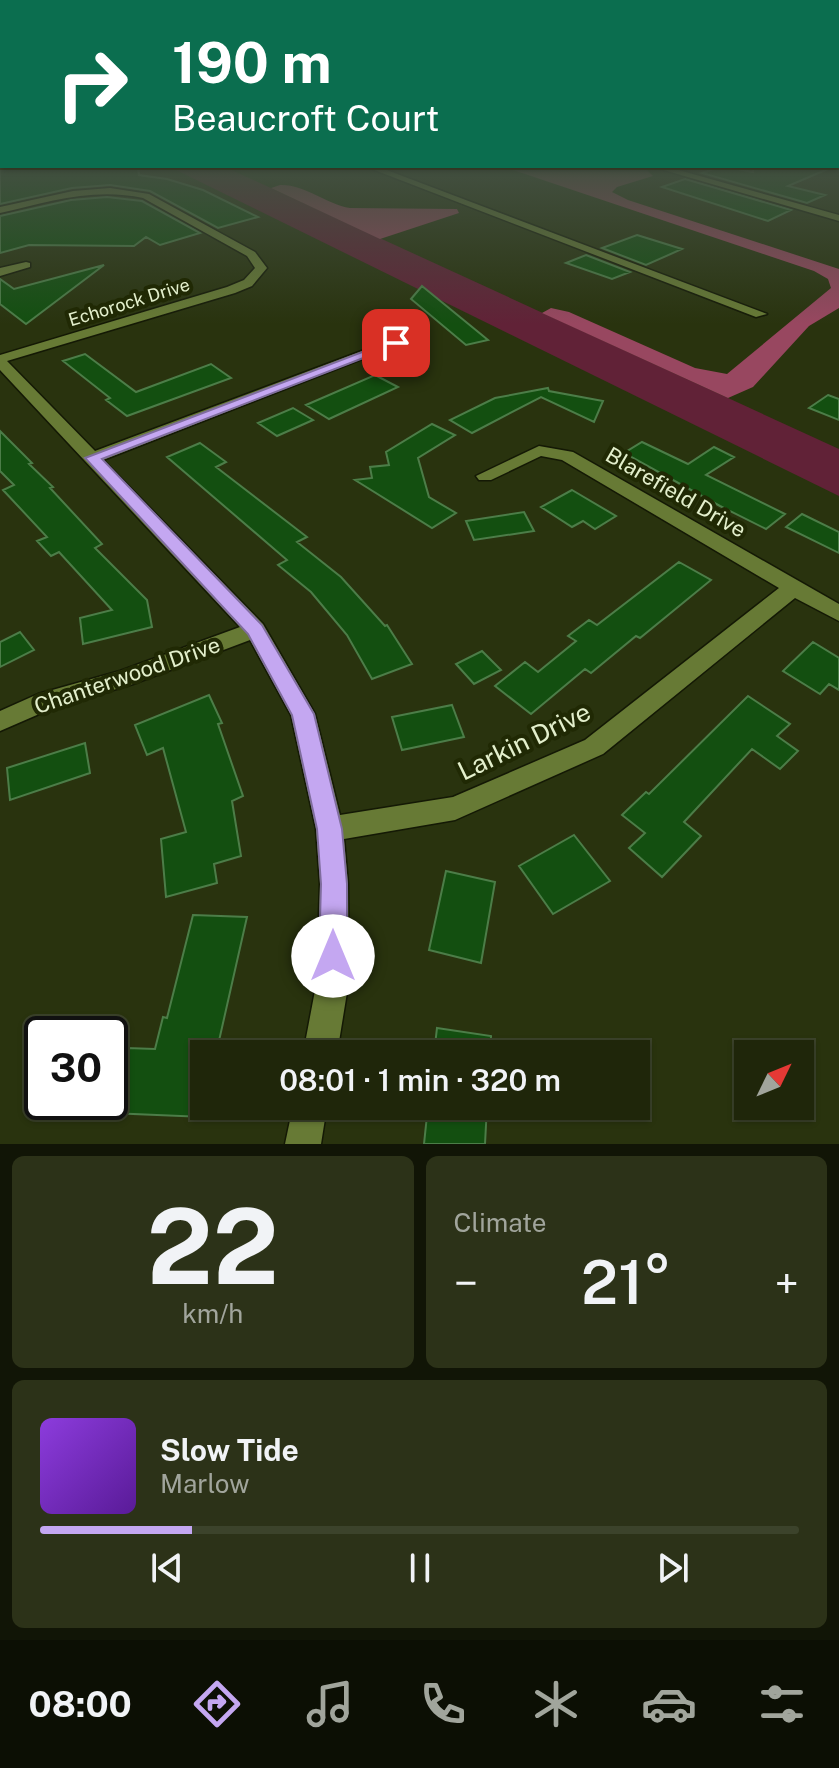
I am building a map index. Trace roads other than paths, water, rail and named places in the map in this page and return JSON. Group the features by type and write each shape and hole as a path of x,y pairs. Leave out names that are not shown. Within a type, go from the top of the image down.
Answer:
{"street":[{"name":"Echorock Drive","path":"0,361 231,290 248,283 261,268 251,254 185,217"},
{"path":"506,217 761,314"},
{"path":"0,272 26,265"},
{"path":"92,458 396,343"},
{"path":"0,361 255,630 303,714 330,829 334,884 333,980 322,1040"},
{"name":"Blarefield Drive","path":"485,476 526,454 554,451 839,614"},
{"name":"Larkin Drive","path":"330,829 455,808 594,747 793,588"},
{"name":"Chanterwood Drive","path":"0,721 46,701 125,678 255,630"},
{"path":"303,1144 307,1120"}]}
